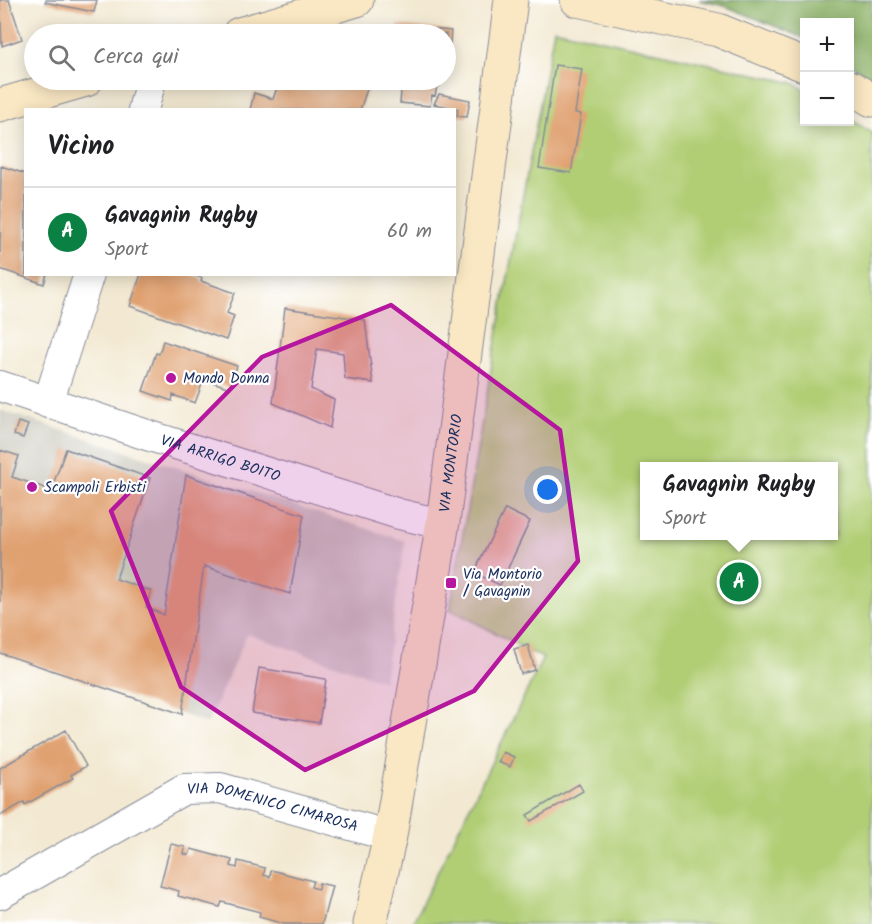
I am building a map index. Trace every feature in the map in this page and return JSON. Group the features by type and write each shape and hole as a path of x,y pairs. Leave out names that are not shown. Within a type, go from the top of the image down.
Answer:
{"street":[{"path":"274,24 357,0"},
{"name":"VIA MONTORIO","path":"370,924 390,836 444,522 511,0"},
{"path":"577,0 718,30 800,63"},
{"path":"0,105 52,90"},
{"path":"143,108 148,90"},
{"path":"854,90 872,100"},
{"path":"48,403 88,276"},
{"name":"VIA ARRIGO BOITO","path":"0,386 399,514 444,522"},
{"name":"VIA DOMENICO CIMAROSA","path":"0,894 184,789 220,788 390,836"}],"highlighted area":[{"path":"391,305 560,430 578,561 474,691 305,770 181,687 111,511 262,357"}],"shaded area":[{"path":"0,410 405,541 384,681 247,634 207,724 0,644"}],"green space":[{"path":"699,0 872,0 872,79 854,67 854,18 800,18 800,36 725,6"},
{"path":"554,29 794,83 800,87 800,126 854,126 854,122 872,133 872,924 412,924 543,658 450,609 494,352"}],"building":[{"path":"0,0 9,0 22,39 2,46"},
{"path":"46,0 97,0 94,12 45,2"},
{"path":"555,65 582,69 575,113 581,114 571,173 539,168"},
{"path":"276,90 367,90 361,108 250,108 254,93 273,99"},
{"path":"396,90 436,90 435,96 432,95 430,106 400,103 401,91"},
{"path":"439,94 470,100 467,117 457,116 458,109 456,108 434,104"},
{"path":"1,166 24,173 24,276 46,276 44,284 0,269"},
{"path":"140,276 197,276 202,278 201,281 235,293 227,313 234,316 226,340 130,306"},
{"path":"285,308 365,320 373,383 345,379 343,353 317,349 311,389 334,400 330,428 273,403"},
{"path":"163,341 237,366 230,388 204,379 195,403 173,395 172,401 143,391 156,353 159,354"},
{"path":"18,422 28,425 23,438 14,435"},
{"path":"66,449 150,478 116,579 151,591 146,607 164,615 186,475 304,515 290,594 204,566 182,714 0,653 0,450 19,456 12,477 51,490"},
{"path":"505,509 530,521 500,585 474,573"},
{"path":"528,645 535,670 521,674 514,649"},
{"path":"259,668 326,679 319,723 252,713"},
{"path":"66,730 86,766 71,775 73,778 0,816 0,768"},
{"path":"503,752 514,757 510,767 498,762"},
{"path":"579,784 583,791 531,821 527,815"},
{"path":"171,844 185,847 184,854 189,855 191,849 232,860 231,866 237,868 238,861 265,868 264,875 270,877 271,870 313,881 311,887 318,889 319,883 332,886 322,924 284,924 259,917 260,912 222,902 220,907 178,896 179,891 160,886"}],"place":[{"name":"Mondo Donna","path":"171,378"},
{"name":"Scampoli Erbisti","path":"32,487"},
{"name":"Gavagnin Rugby","path":"739,582"},
{"name":"Via Montorio / Gavagnin","path":"451,583"}]}
